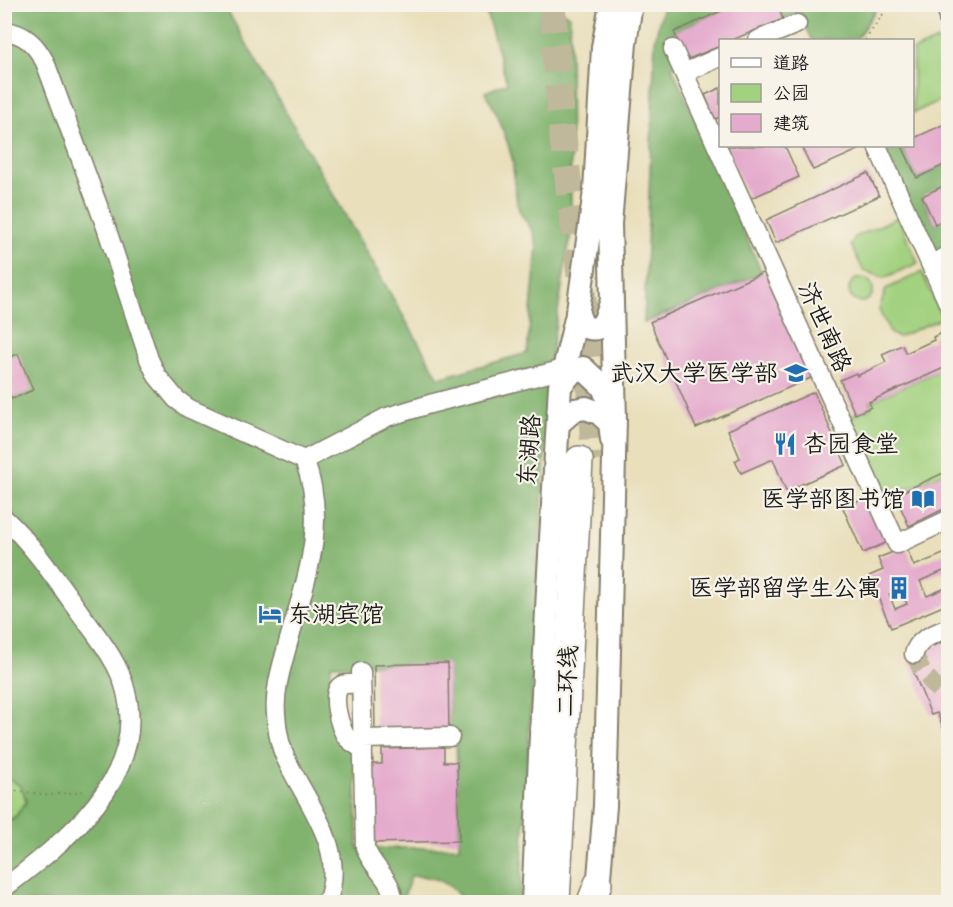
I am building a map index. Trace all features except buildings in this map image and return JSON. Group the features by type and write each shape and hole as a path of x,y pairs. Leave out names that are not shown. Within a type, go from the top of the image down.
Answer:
{"highway":[{"name":"二环线","path":"556,903 596,459"},
{"name":"二环线","path":"572,903 596,459"}],"main road":[{"name":"东湖路","path":"533,903 558,423 569,369 595,191 603,47 611,4"},
{"path":"596,459 615,420 613,295 609,224 626,35 631,4"},
{"path":"577,312 583,326 590,329 598,328 604,324 613,295"},
{"path":"569,369 594,360 614,329"},
{"path":"569,369 603,387 615,420"},
{"path":"558,423 574,410 586,408 599,413 610,423 596,459 605,806 595,896"}],"street":[{"path":"760,39 796,24"},
{"path":"4,31 30,40 38,48 45,62 107,230 149,359 165,388 176,399 202,416 304,460 314,490 315,541 279,676 275,705 283,751 326,834 331,849 333,873 327,903"},
{"name":"济世南路","path":"673,49 715,128"},
{"path":"684,73 719,57"},
{"name":"济世南路","path":"723,147 897,544 948,520"},
{"path":"877,147 948,303"},
{"path":"931,264 948,256"},
{"path":"304,460 387,417 569,369"},
{"path":"4,888 69,834 90,812 110,787 122,761 129,732 129,706 122,680 102,642 9,527"},
{"path":"914,654 915,647 920,642 948,628"},
{"path":"393,903 391,887 365,848 362,744 361,678 340,686 337,691 336,706 344,733 350,741 362,744 450,737"}],"path":[{"path":"866,39 890,4"},
{"path":"4,789 48,795 110,787"}],"green space":[{"name":"东湖宾馆","path":"5,5 224,5 439,378 527,353 537,247 533,231 520,213 508,144 485,92 507,83 484,5 553,5 570,16 571,232 550,360 520,902 463,902 453,889 442,881 411,876 402,902 5,902 5,823 16,816 26,802 20,786 4,778","holes":["448,664 449,734 456,734 459,847 358,849 355,756 346,744 331,701 331,665"]},
{"path":"663,5 737,5 674,32 686,60 672,67 762,273 644,323 655,40"},
{"path":"777,5 879,5 857,39 812,39 799,12 783,19"},
{"path":"937,40 948,65 948,97 914,113 914,51"},
{"path":"902,147 917,178 946,164 948,184 922,197 935,224 948,218 948,291 886,151"},
{"path":"898,217 918,263 884,278 863,270 851,245 855,237"},
{"path":"922,272 942,318 899,337 891,334 879,310 886,289"},
{"path":"861,278 870,281 873,290 870,299 861,302 852,299 849,290 852,281"},
{"path":"946,367 948,371 948,471 895,495 898,502 887,507 846,418 871,407 869,402"},
{"path":"5,778 20,786 26,802 16,816 5,823"}],"tunnel":[{"path":"552,4 562,131 583,299 595,461"},
{"path":"914,654 922,671 948,702"}],"place":[{"name":"武汉大学医学部","path":"796,373"},
{"name":"杏园食堂","path":"785,444"},
{"name":"医学部图书馆","path":"923,499"},
{"name":"医学部留学生公寓","path":"899,588"},
{"name":"东湖宾馆","path":"270,614"}]}
